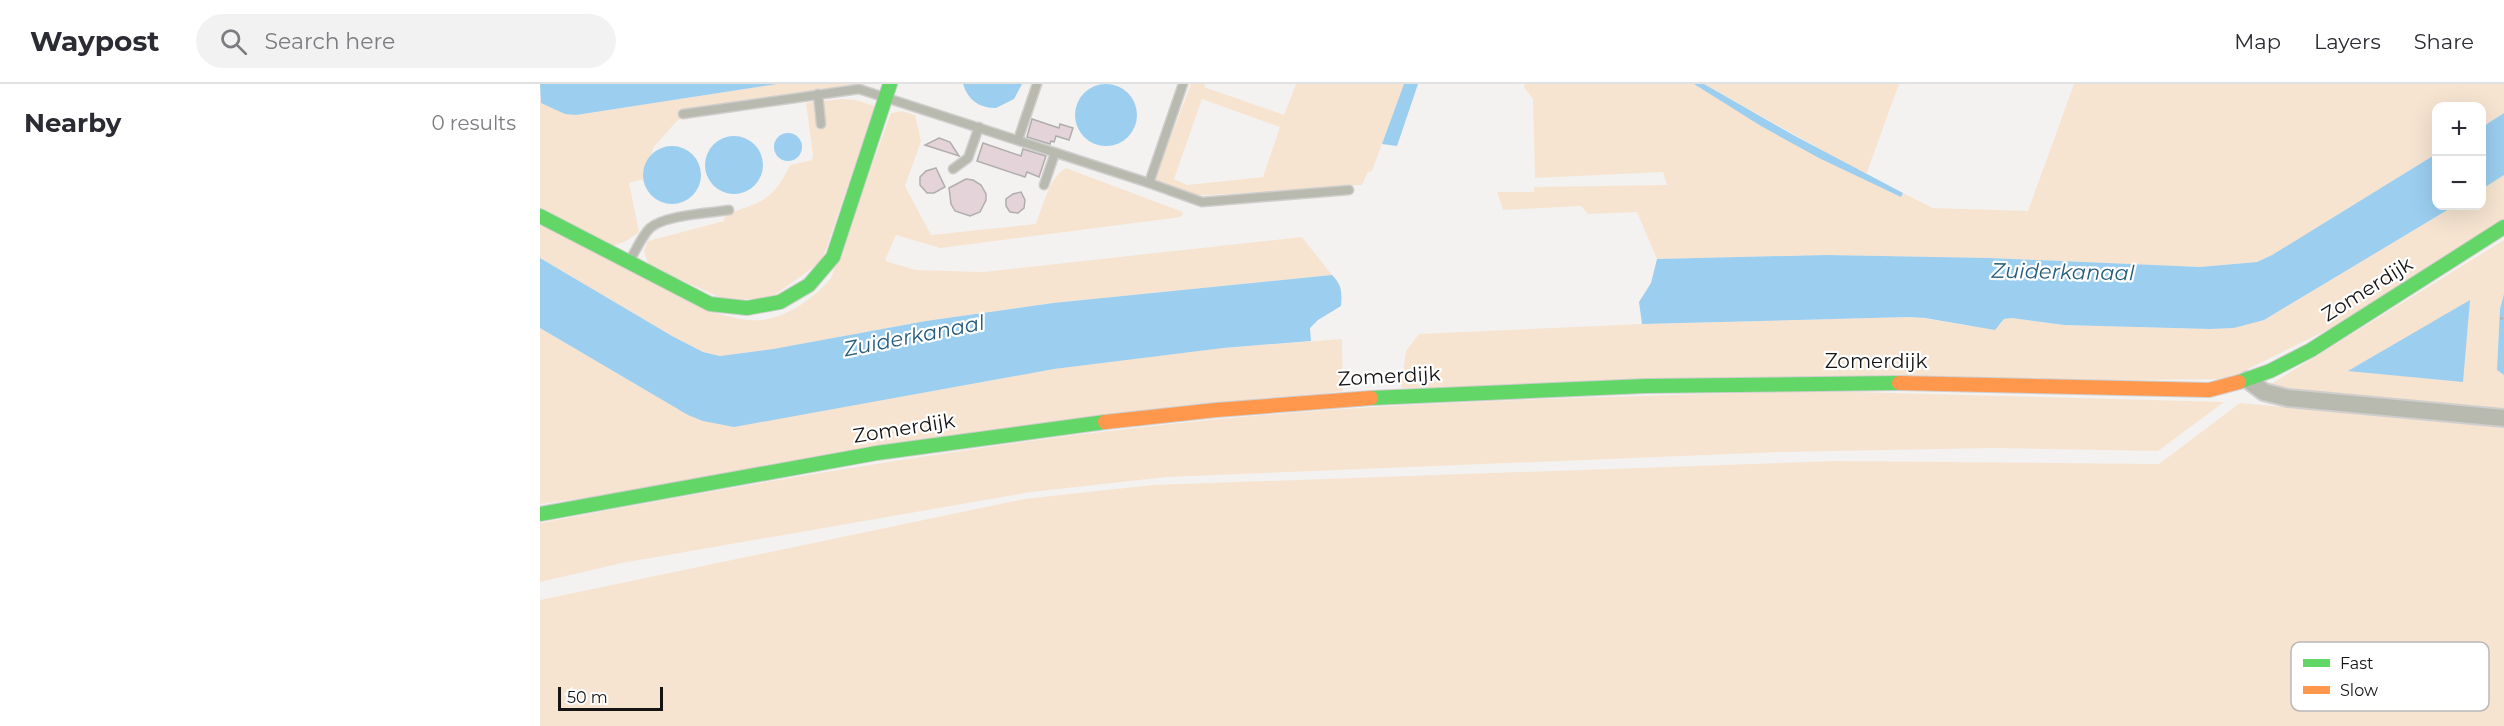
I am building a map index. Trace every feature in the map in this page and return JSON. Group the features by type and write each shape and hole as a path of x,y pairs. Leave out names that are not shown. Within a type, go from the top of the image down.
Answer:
{"street":[{"path":"540,216 698,299 730,309 767,306 803,292 821,276 833,257 888,90"},
{"name":"Zomerdijk","path":"540,514 705,482 937,443 1068,426 1284,404 1505,391 1722,383 1922,382 2209,390 2248,380 2311,350 2504,227"},
{"path":"2248,380 2264,392 2288,398 2504,418"}],"lane":[{"path":"1018,140 1037,84"},
{"path":"1149,183 1183,84"},
{"path":"684,114 859,89 888,90 979,127 1202,202 1349,190"},
{"path":"818,94 821,124"},
{"path":"953,169 968,158 979,127"},
{"path":"1044,184 1055,153"},
{"path":"629,261 648,230 655,224 668,219 729,210"}],"path":[{"path":"2500,318 2504,319"}],"shaded area":[{"path":"777,84 868,84 687,109 688,113 676,122 653,148 644,170 644,179 629,183 639,232 613,246 540,208 540,101 576,115"},
{"path":"1191,84 1205,84 1204,87 1284,115 1296,84 1404,84 1372,171 1368,172 1362,185 1180,197 1152,186","holes":["1202,99 1280,127 1263,177 1187,185 1174,179"]},
{"path":"1525,84 1694,84 1901,197 1903,193 1933,208 2028,211 2074,84 2504,84 2504,113 2486,124 2486,102 2432,102 2432,156 2257,262 2200,267 1989,258 1827,255 1657,259 1637,212 1588,214 1581,206 1503,210 1497,192 1534,192 1534,187 1667,185 1663,172 1535,178 1533,99 1524,87"},
{"path":"1704,84 1899,84 1866,175"},
{"path":"842,99 856,100 875,106 822,261 769,299 724,299 649,266 644,251 648,241 724,221 725,215 757,203 771,194 790,165 812,160 806,103"},
{"path":"902,111 915,115 921,141 905,186 931,235 1036,224 1051,185 1066,168 1183,212 1181,217 940,248 896,235 885,260 888,262 916,270 983,272 1302,237 1332,275 1053,303 926,321 773,349 720,356 703,352 672,336 540,258 540,222 722,315 746,320 761,320 784,314 805,302 831,278 891,113"},
{"path":"2504,175 2504,222 2349,319 2228,379 1401,388 1406,351 1419,334 1642,324 1909,317 1977,326 2000,325 2004,319 2012,318 2064,325 2234,328 2264,320 2447,210 2486,210 2486,186"},
{"path":"2504,240 2504,294 2500,309 2497,370 2504,375 2504,416 2258,392"},
{"path":"540,328 688,415 881,400 1054,369 1223,348 1342,339 1343,391 540,504"},
{"path":"1817,391 2224,402 2158,451 1994,448 1781,452 1166,477 1031,492 622,563 540,582 540,523 829,471 926,456 1119,430 1314,411 1628,396"},
{"path":"2240,403 2504,428 2504,726 540,726 540,600 1024,499 1153,485 1835,461 2159,464"}],"water":[{"path":"540,84 777,84 576,115 565,114 541,103"},
{"path":"963,84 1022,84 1014,99 996,108 979,105 971,99"},
{"path":"1100,84 1112,84 1128,93 1135,103 1137,115 1135,127 1128,137 1112,146 1100,146 1089,141 1080,132 1075,121 1075,109 1080,98 1089,89"},
{"path":"1404,84 1418,84 1397,146 1382,144"},
{"path":"1694,84 1704,84 1795,136 1903,193 1901,197 1819,158 1761,126"},
{"path":"2504,113 2504,175 2486,186 2486,156 2486,124"},
{"path":"788,133 798,137 802,147 798,157 788,161 778,157 774,147 778,137"},
{"path":"728,136 740,136 755,144 763,159 763,171 755,186 740,194 728,194 713,186 705,171 705,159 713,144"},
{"path":"666,146 678,146 693,154 701,169 701,181 693,196 678,204 666,204 651,196 643,181 643,169 651,154"},
{"name":"Zuiderkanaal","path":"2432,156 2432,210 2447,210 2264,320 2234,328 2064,325 2012,318 2004,319 1995,330 1909,317 1642,324 1639,302 1651,283 1657,259 1827,255 1989,258 2200,267 2257,262"},
{"name":"Zuiderkanaal","path":"540,258 672,336 703,352 720,356 773,349 926,321 1053,303 1332,275 1340,286 1341,306 1318,320 1310,328 1311,341 1223,348 1054,369 734,427 703,421 688,415 540,328"},
{"path":"2504,294 2504,375 2497,370 2500,309"},
{"path":"2470,300 2463,382 2348,371"}],"building":[{"path":"1032,119 1059,128 1060,124 1073,128 1069,140 1056,136 1054,142 1051,141 1050,144 1027,137"},
{"path":"939,138 950,142 959,156 925,145"},
{"path":"983,143 1021,156 1023,149 1046,156 1039,177 1027,172 1025,177 977,161"},
{"path":"936,168 945,187 934,193 927,193 920,185 920,177 926,171"},
{"path":"966,179 981,185 986,194 986,200 980,212 970,216 955,211 951,204 949,188"},
{"path":"1021,192 1025,200 1024,208 1018,213 1010,212 1006,206 1006,199"}],"traffic: fast":[{"path":"540,216 710,304 747,308 780,302 809,285 833,257 890,84"},
{"path":"2239,382 2270,371 2311,350 2504,227"},
{"path":"1371,398 1645,386 1899,383"},
{"path":"540,514 877,453 1105,422"}],"traffic: slow":[{"path":"1899,383 2209,390 2239,382"},
{"path":"1105,422 1216,410 1371,398"}]}
